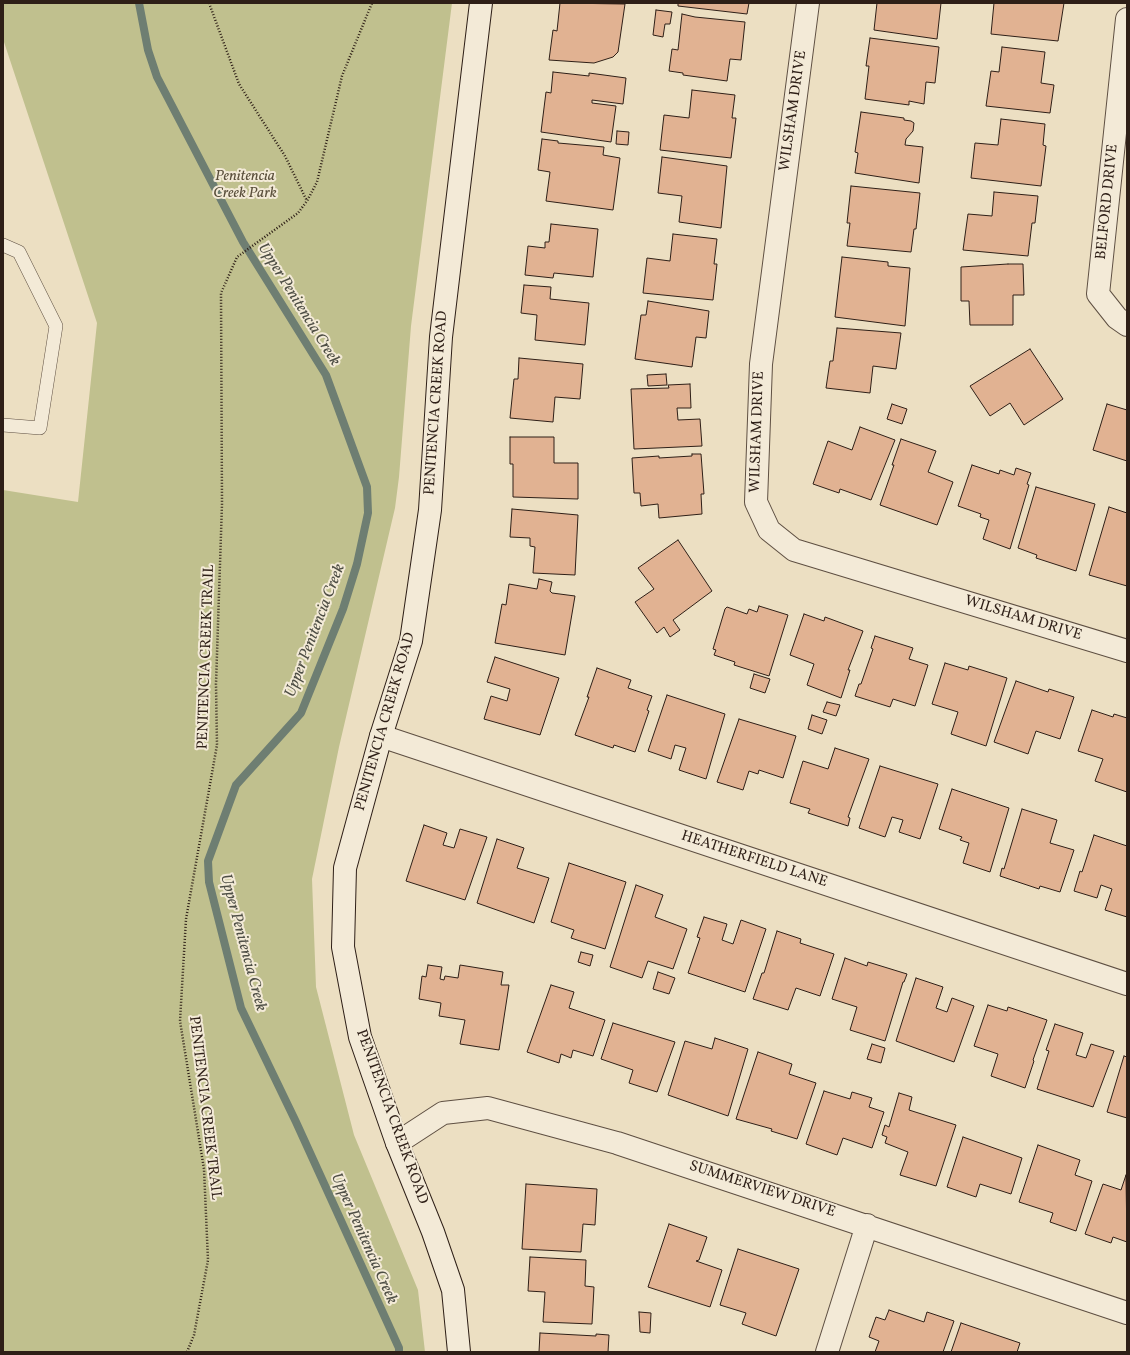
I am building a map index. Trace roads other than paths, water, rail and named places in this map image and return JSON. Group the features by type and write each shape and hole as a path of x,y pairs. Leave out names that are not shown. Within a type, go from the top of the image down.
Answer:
{"street":[{"name":"PENITENCIA CREEK ROAD","path":"459,1352 453,1290 433,1232 397,1142 360,1037 343,947 345,868 381,736 411,641 430,510 440,337 481,3"},
{"name":"WILSHAM DRIVE","path":"808,3 760,364 756,502 769,530 794,550 1127,651"},
{"name":"BELFORD DRIVE","path":"1127,19 1098,294 1117,318 1127,325"},
{"name":"HEATHERFIELD LANE","path":"381,736 1127,984"},
{"name":"SUMMERVIEW DRIVE","path":"397,1142 443,1114 488,1108 617,1143 867,1225 1127,1313"},
{"path":"827,1352 867,1225"}],"lane":[{"path":"3,245 19,252 56,326 40,428 3,425"}],"waterway":[{"name":"Upper Penitencia Creek","path":"139,3 148,50 157,77 243,242 326,375 367,487 368,513 357,564 343,609 301,713 236,785 208,861 209,882 241,1008 296,1122 399,1348 399,1352"}],"park label":[{"name":"Penitencia Creek Park","path":"245,186"}]}
